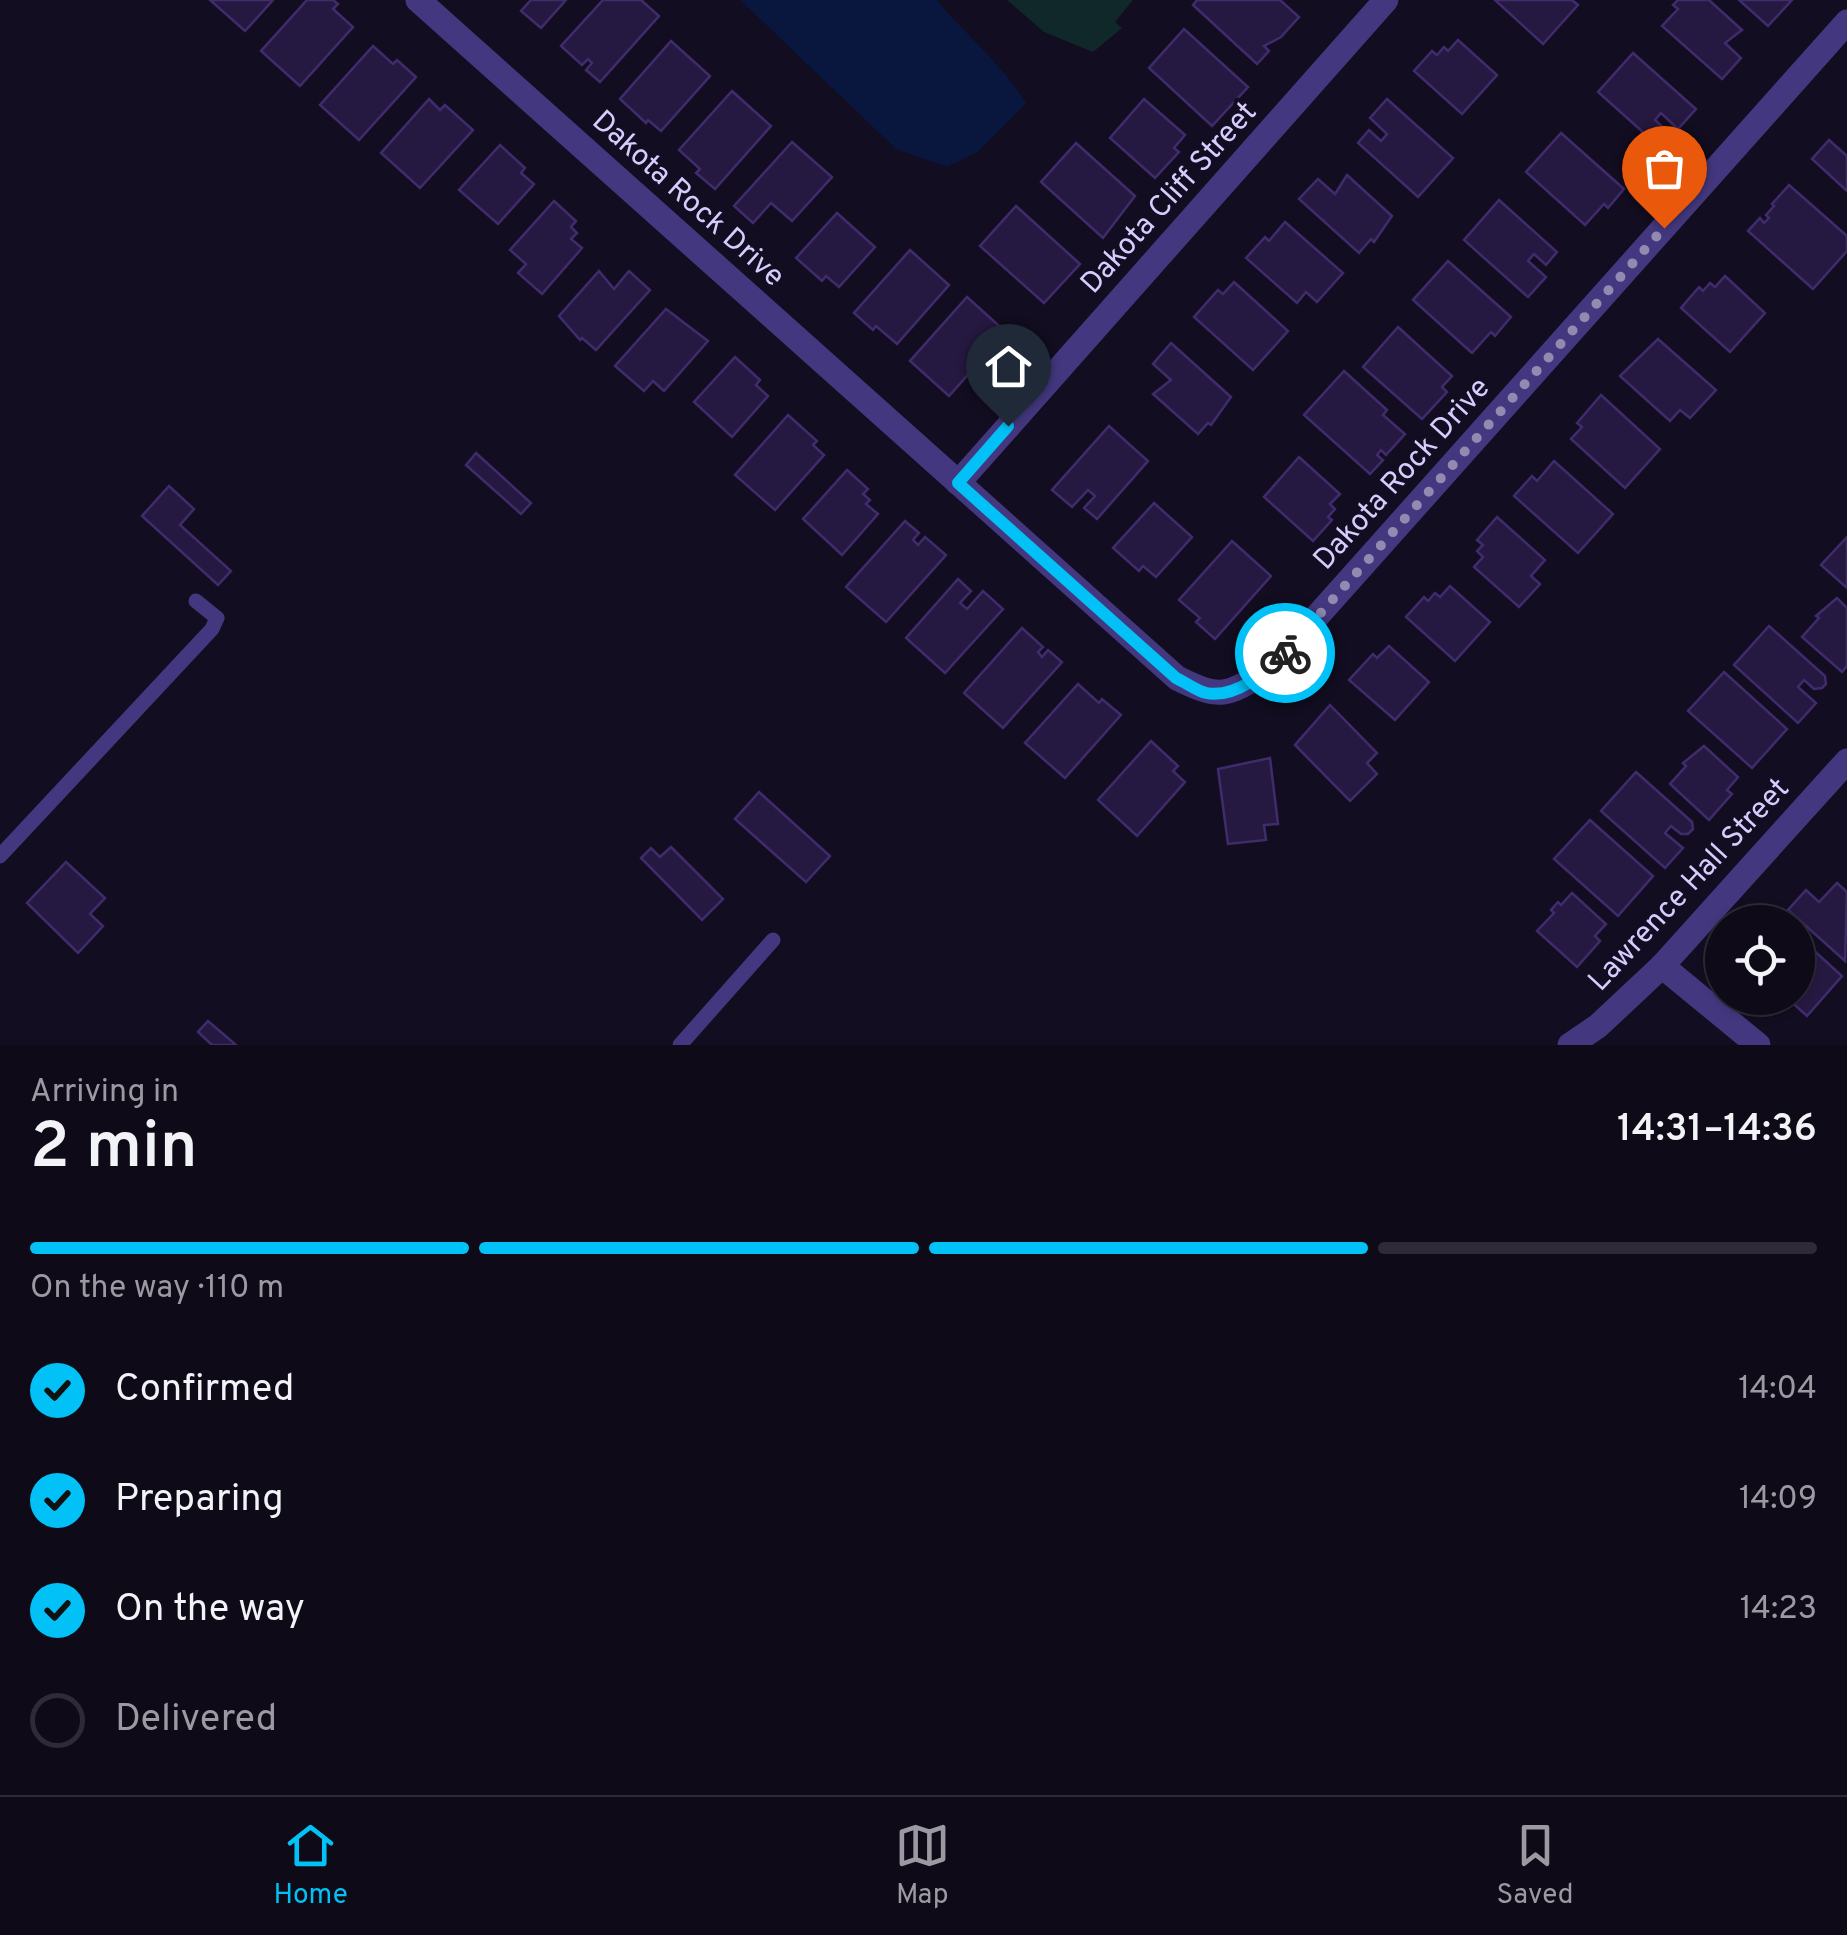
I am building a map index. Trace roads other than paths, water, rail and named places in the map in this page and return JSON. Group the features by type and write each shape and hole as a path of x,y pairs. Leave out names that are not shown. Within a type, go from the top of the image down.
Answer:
{"street":[{"name":"Dakota Rock Drive","path":"418,0 1176,678 1207,693 1236,690 1271,668 1847,22"},
{"name":"Dakota Cliff Street","path":"958,483 1386,0"},
{"name":"Lawrence Hall Street","path":"1570,1045 1598,1026 1662,966 1847,761"},
{"path":"1662,966 1758,1045"}],"lane":[{"path":"0,856 212,629 217,618 196,601"},
{"path":"680,1045 773,940"}],"water":[{"path":"740,0 937,0 1006,75 1026,103 977,152 947,167 896,149"}]}
